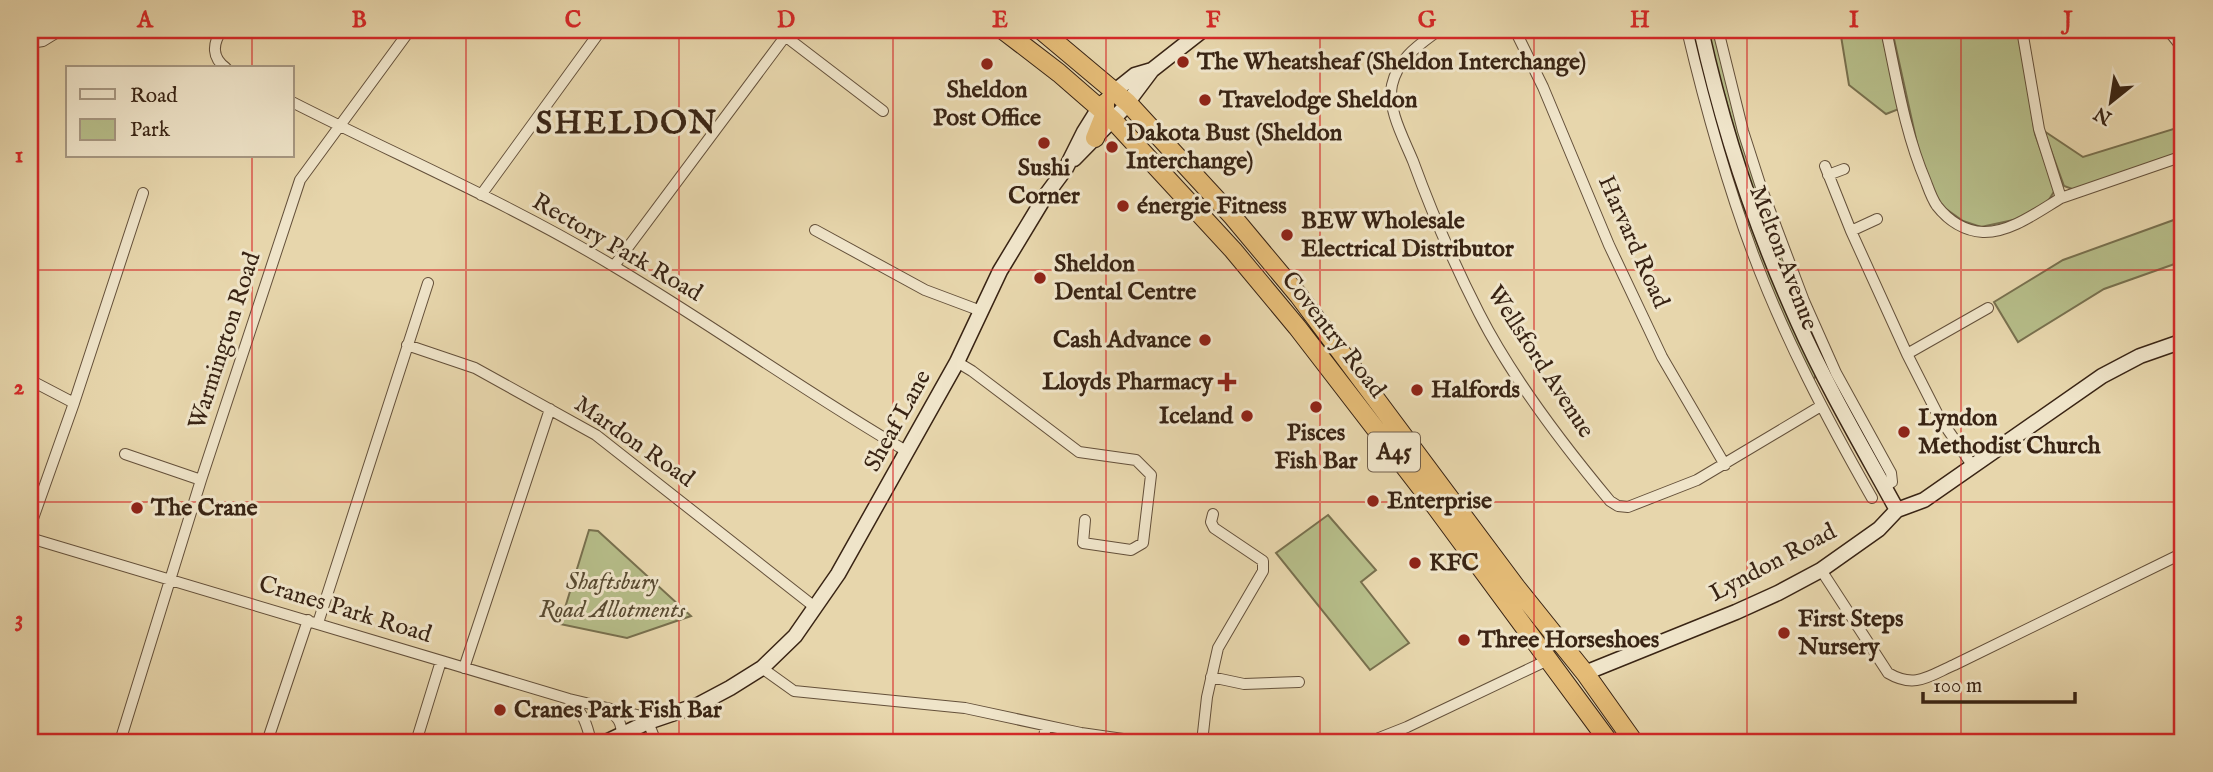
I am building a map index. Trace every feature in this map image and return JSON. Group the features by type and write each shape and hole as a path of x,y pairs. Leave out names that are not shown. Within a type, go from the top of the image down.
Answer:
{"highway":[{"name":"Coventry Road","path":"1003,30 1025,37 1114,104 1217,221 1233,250 1297,327 1435,506 1609,742"},
{"path":"1010,30 1025,37"},
{"name":"Coventry Road","path":"1041,30 1233,217 1299,296 1516,587 1585,673 1634,742"},
{"path":"1089,135 1114,104"},
{"path":"1585,673 1581,687 1621,742"}],"street":[{"path":"30,43 43,41 61,30"},
{"path":"222,30 215,42 215,52 224,66"},
{"name":"Warmington Road","path":"121,735 169,579 300,180 410,30"},
{"path":"481,195 601,30"},
{"path":"770,30 787,33 883,111"},
{"path":"1114,104 1203,30"},
{"name":"Wellsford Avenue","path":"1439,30 1408,54 1396,72 1391,88 1393,107 1432,211 1478,310 1523,385 1603,493 1618,506 1635,505 1697,480 1821,406"},
{"name":"Harvard Road","path":"1514,30 1543,88 1609,245 1662,357 1725,465"},
{"name":"Melton Avenue","path":"1687,30 1706,113 1753,254 1838,421 1870,494"},
{"name":"Melton Avenue","path":"1700,30 1737,161 1818,382 1821,406 1838,421 1897,510"},
{"name":"Melton Avenue","path":"1718,30 1743,131 1761,187 1804,301 1836,373 1891,473 1892,482 1884,487"},
{"path":"1886,30 1906,124 1920,168 1935,204 1947,218 1968,229 1983,232 1998,230 2020,222 2062,198 2183,156"},
{"path":"2022,30 2039,129 2062,198"},
{"path":"2168,30 2183,49"},
{"path":"614,266 787,33"},
{"name":"Rectory Park Road","path":"294,103 481,195 614,266 908,452"},
{"name":"Sheaf Lane","path":"606,742 648,722 698,705 746,678 762,668 794,636 816,608 908,452 1020,238 1089,135"},
{"path":"1844,169 1827,171 1851,231 1939,418 1972,465"},
{"path":"30,527 74,403 142,192"},
{"path":"1851,231 1877,219"},
{"path":"815,230 925,290 981,311"},
{"path":"267,742 313,621 428,283"},
{"path":"1907,354 1988,308"},
{"name":"Lyndon Road","path":"1585,673 1736,612 1821,569 1879,529 1897,510 1924,500 2102,376 2140,356 2183,341"},
{"name":"Mardon Road","path":"407,345 475,368 596,435 816,608"},
{"path":"957,362 1079,452 1136,460 1151,475 1143,543 1137,548 1131,550 1083,542 1085,520"},
{"path":"30,380 74,403"},
{"path":"464,668 550,409"},
{"path":"125,454 201,480"},
{"path":"1202,742 1207,697 1217,648 1263,571 1263,561 1214,528 1211,522 1213,514"},
{"name":"Cranes Park Road","path":"30,538 569,699 637,715 648,722"},
{"path":"1821,569 1888,673 1899,680 1916,682 2183,553"},
{"path":"1369,742 1407,727 1548,660"},
{"path":"416,742 441,661"},
{"path":"762,668 794,691 965,708 1046,726 1144,742"},
{"path":"1211,677 1244,684 1299,682"},
{"path":"569,699 581,711 590,742"},
{"path":"601,705 617,716 622,734"},
{"path":"648,722 656,742"},
{"path":"1043,742 1046,726"}],"green space":[{"path":"1689,30 1695,30 1816,375 1814,379 1778,305 1749,232"},
{"path":"1707,30 1713,30 1738,124 1781,250 1887,471 1887,476 1884,477 1830,379 1781,269 1741,151"},
{"path":"1822,30 1881,30 1899,109 1886,114 1849,85 1841,36 1823,36"},
{"path":"1892,30 2019,30 2035,134 2055,190 2047,203 2018,219 1981,227 1963,221 1939,204 1922,166"},
{"path":"2183,126 2183,151 2075,190 2064,186 2044,131 2083,157"},
{"path":"2182,217 2183,261 2104,289 2018,342 1994,302 2063,260"},
{"path":"1328,515 1376,570 1361,582 1409,643 1370,670 1276,553"},
{"name":"Shaftsbury Road Allotments","path":"589,530 598,531 691,616 627,638 560,624"}],"place":[{"name":"The Wheatsheaf (Sheldon Interchange)","path":"1183,62"},
{"name":"Sheldon Post Office","path":"987,64"},
{"name":"Travelodge Sheldon","path":"1205,100"},
{"name":"Sushi Corner","path":"1044,143"},
{"name":"Dakota Bust (Sheldon Interchange)","path":"1112,147"},
{"name":"énergie Fitness","path":"1123,206"},
{"name":"BEW Wholesale Electrical Distributor","path":"1287,235"},
{"name":"Sheldon Dental Centre","path":"1040,278"},
{"name":"Cash Advance","path":"1205,340"},
{"name":"Lloyds Pharmacy","path":"1227,382"},
{"name":"Halfords","path":"1417,390"},
{"name":"Pisces Fish Bar","path":"1316,407"},
{"name":"Iceland","path":"1247,416"},
{"name":"Lyndon Methodist Church","path":"1904,432"},
{"name":"Enterprise","path":"1373,501"},
{"name":"The Crane","path":"137,508"},
{"name":"KFC","path":"1415,563"},
{"name":"First Steps Nursery","path":"1784,633"},
{"name":"Three Horseshoes","path":"1464,640"},
{"name":"Cranes Park Fish Bar","path":"500,710"}],"district":[{"name":"SHELDON","path":"627,124"}]}
